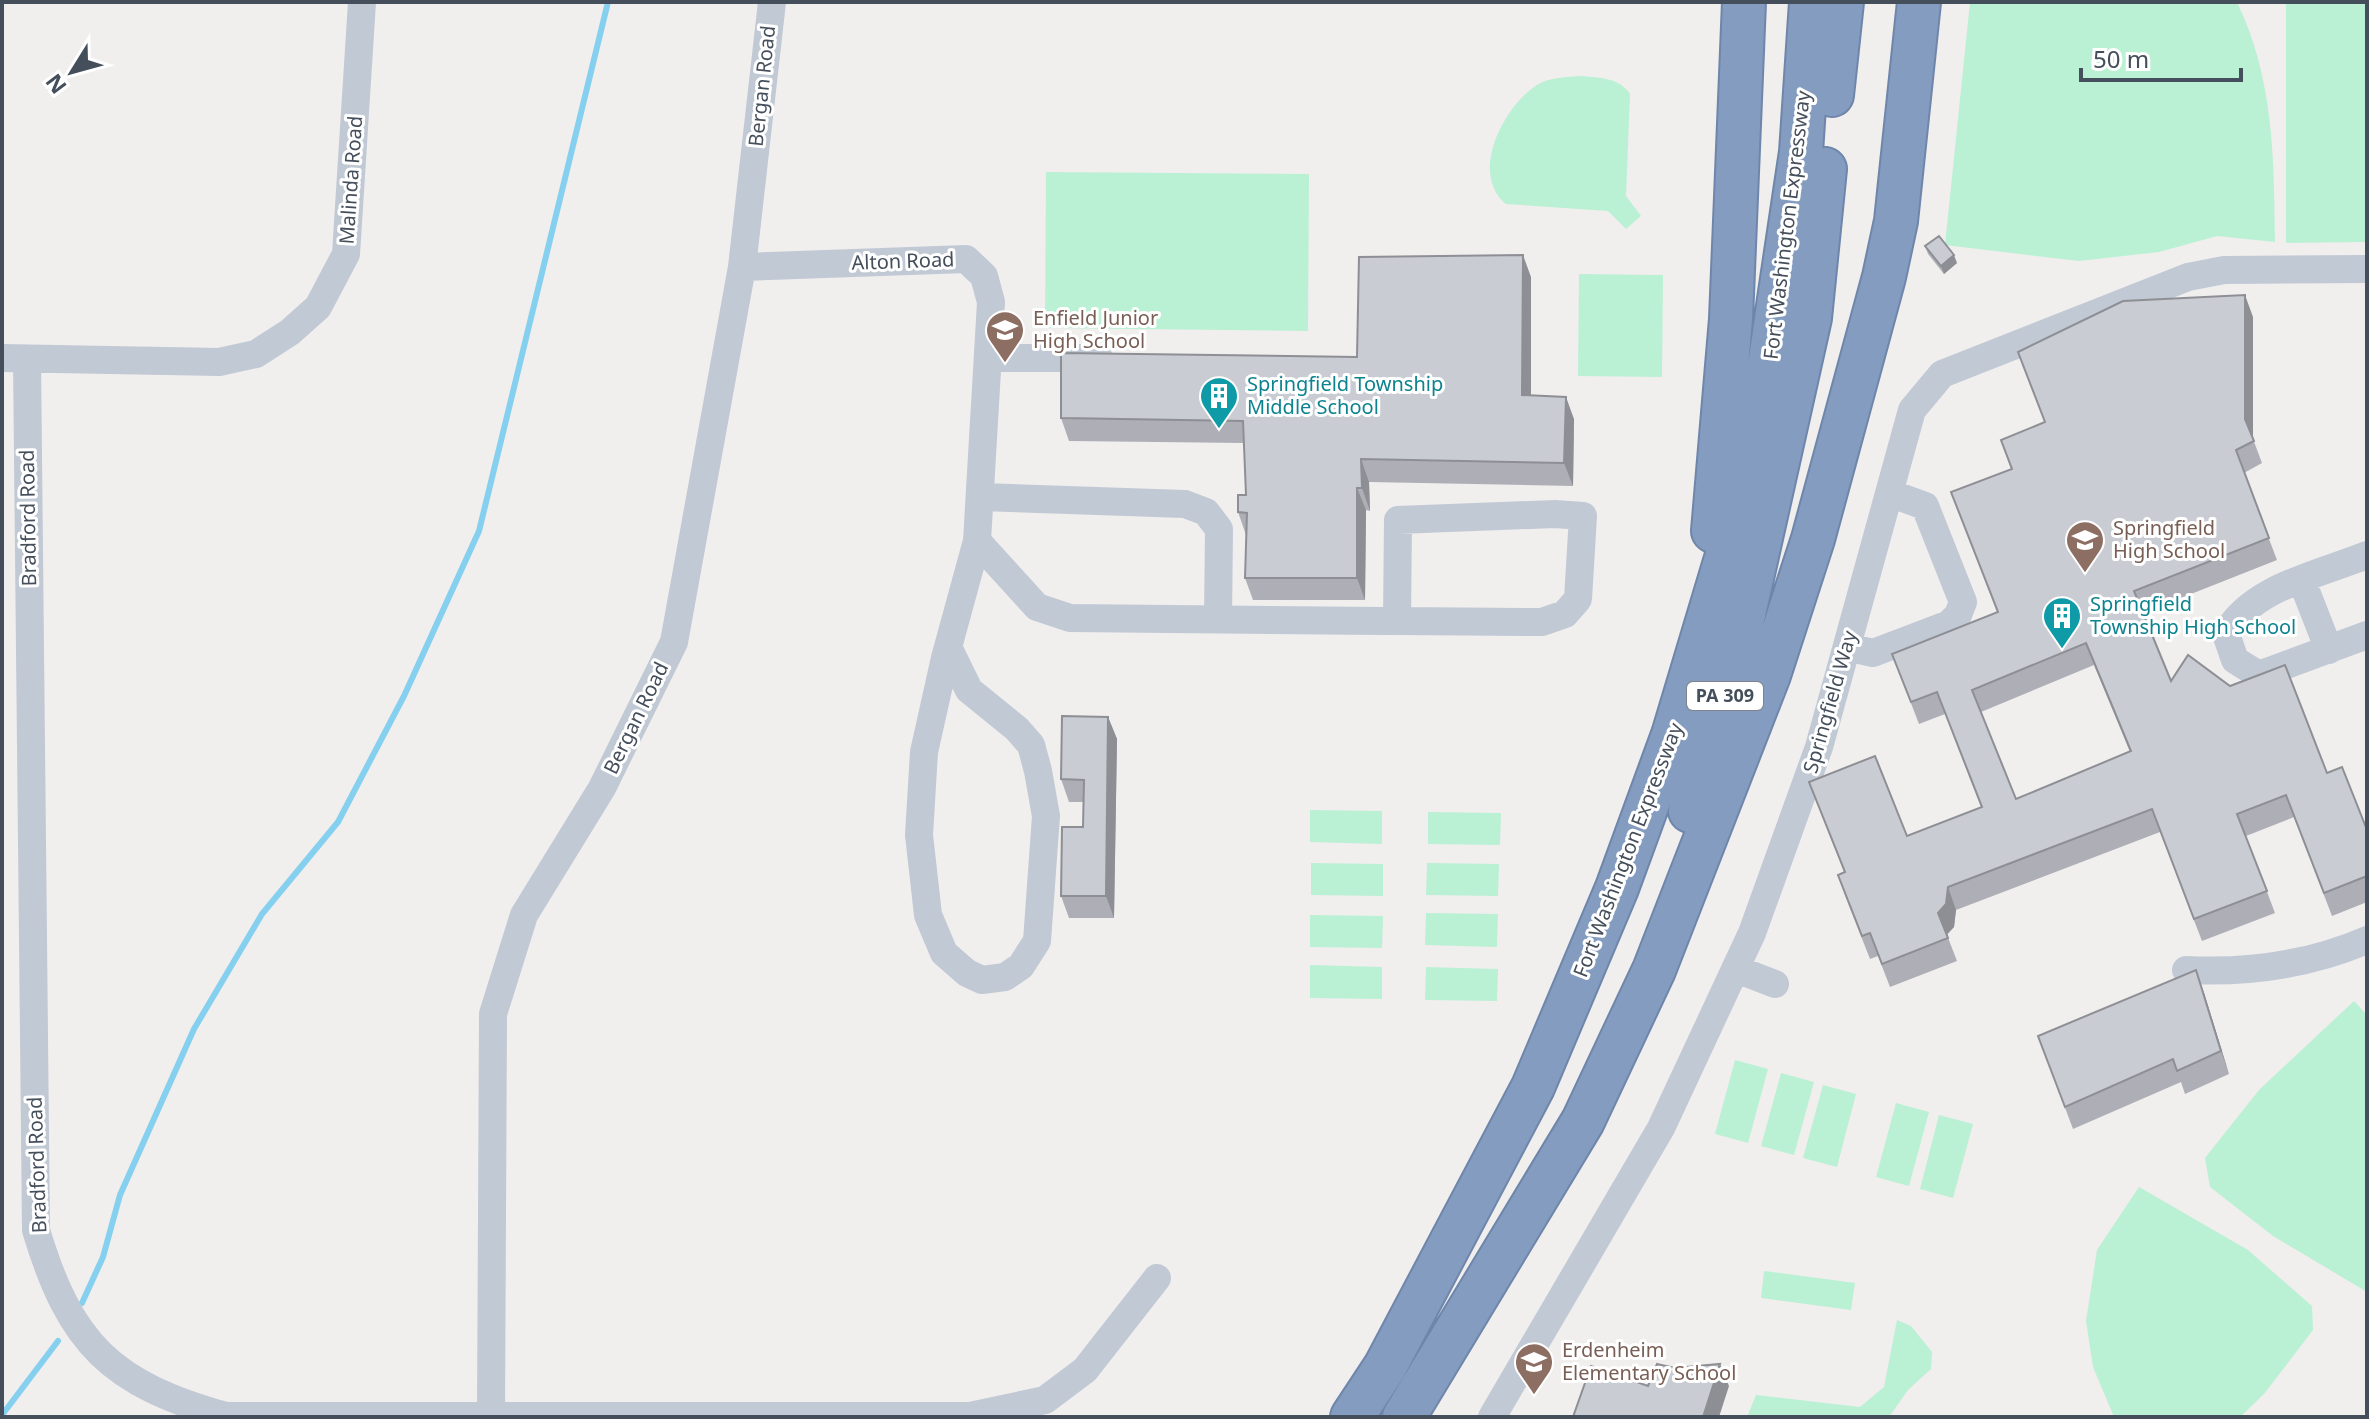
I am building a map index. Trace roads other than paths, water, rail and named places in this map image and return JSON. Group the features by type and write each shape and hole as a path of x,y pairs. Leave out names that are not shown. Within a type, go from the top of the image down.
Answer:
{"highway":[{"path":"1705,632 1731,319 1744,2"},
{"name":"Fort Washington Expressway","path":"1352,1417 1385,1367 1533,1087 1617,888 1673,735 1736,525 1761,420 1801,152 1811,2"},
{"name":"PA 309","path":"1404,1417 1450,1344 1573,1106 1655,919 1723,708 1810,318 1842,2"},
{"path":"1450,1344 1583,1121 1654,970 1769,675 1813,539 1884,277 1896,221 1919,2"}],"street":[{"name":"Malinda Road","path":"14,358 219,362 256,354 290,332 318,307 346,254 362,2"},
{"name":"Bergan Road","path":"491,1415 493,1014 524,915 602,788 674,642 742,267 772,2"},
{"name":"Alton Road","path":"742,267 966,259 984,276 991,302 977,541 948,647 924,752 919,835 928,915 944,953 967,973 982,980 1005,977 1021,966 1037,941 1046,816 1031,745 1017,729 969,690 948,647"},
{"name":"Springfield Way","path":"1492,1417 1661,1128 1736,969 1819,747 1912,410 1942,374 2188,277 2224,270 2367,269"},
{"name":"Bradford Road","path":"14,358 36,1230 52,1284 77,1327 103,1357 137,1382 179,1403 226,1416 970,1416 1045,1400 1085,1370 1157,1278"},
{"path":"988,358 1131,358"},
{"path":"1847,647 1873,653 1949,624 1958,615 1963,602 1925,506 1889,493"},
{"path":"981,497 1185,504 1206,512 1219,529 1218,619"},
{"path":"977,541 1037,607 1070,618 1218,619 1397,621 1534,622 1565,614 1578,599 1583,516 1555,514 1398,520 1397,621"},
{"path":"2367,555 2262,597 2236,615 2226,634 2235,660 2259,675 2367,635"},
{"path":"2302,581 2329,650"},
{"path":"2186,970 2239,972 2302,962 2367,940"},
{"path":"1736,969 1775,984"}],"waterway":[{"path":"82,1303 103,1257 120,1195 194,1029 262,914 338,822 404,696 479,531 608,2"},
{"path":"2,1415 58,1341"}],"place":[{"name":"Enfield Junior High School","path":"1005,364"},
{"name":"Springfield Township Middle School","path":"1219,430"},
{"name":"Springfield High School","path":"2085,574"},
{"name":"Springfield Township High School","path":"2062,650"},
{"name":"Erdenheim Elementary School","path":"1534,1396"}]}
